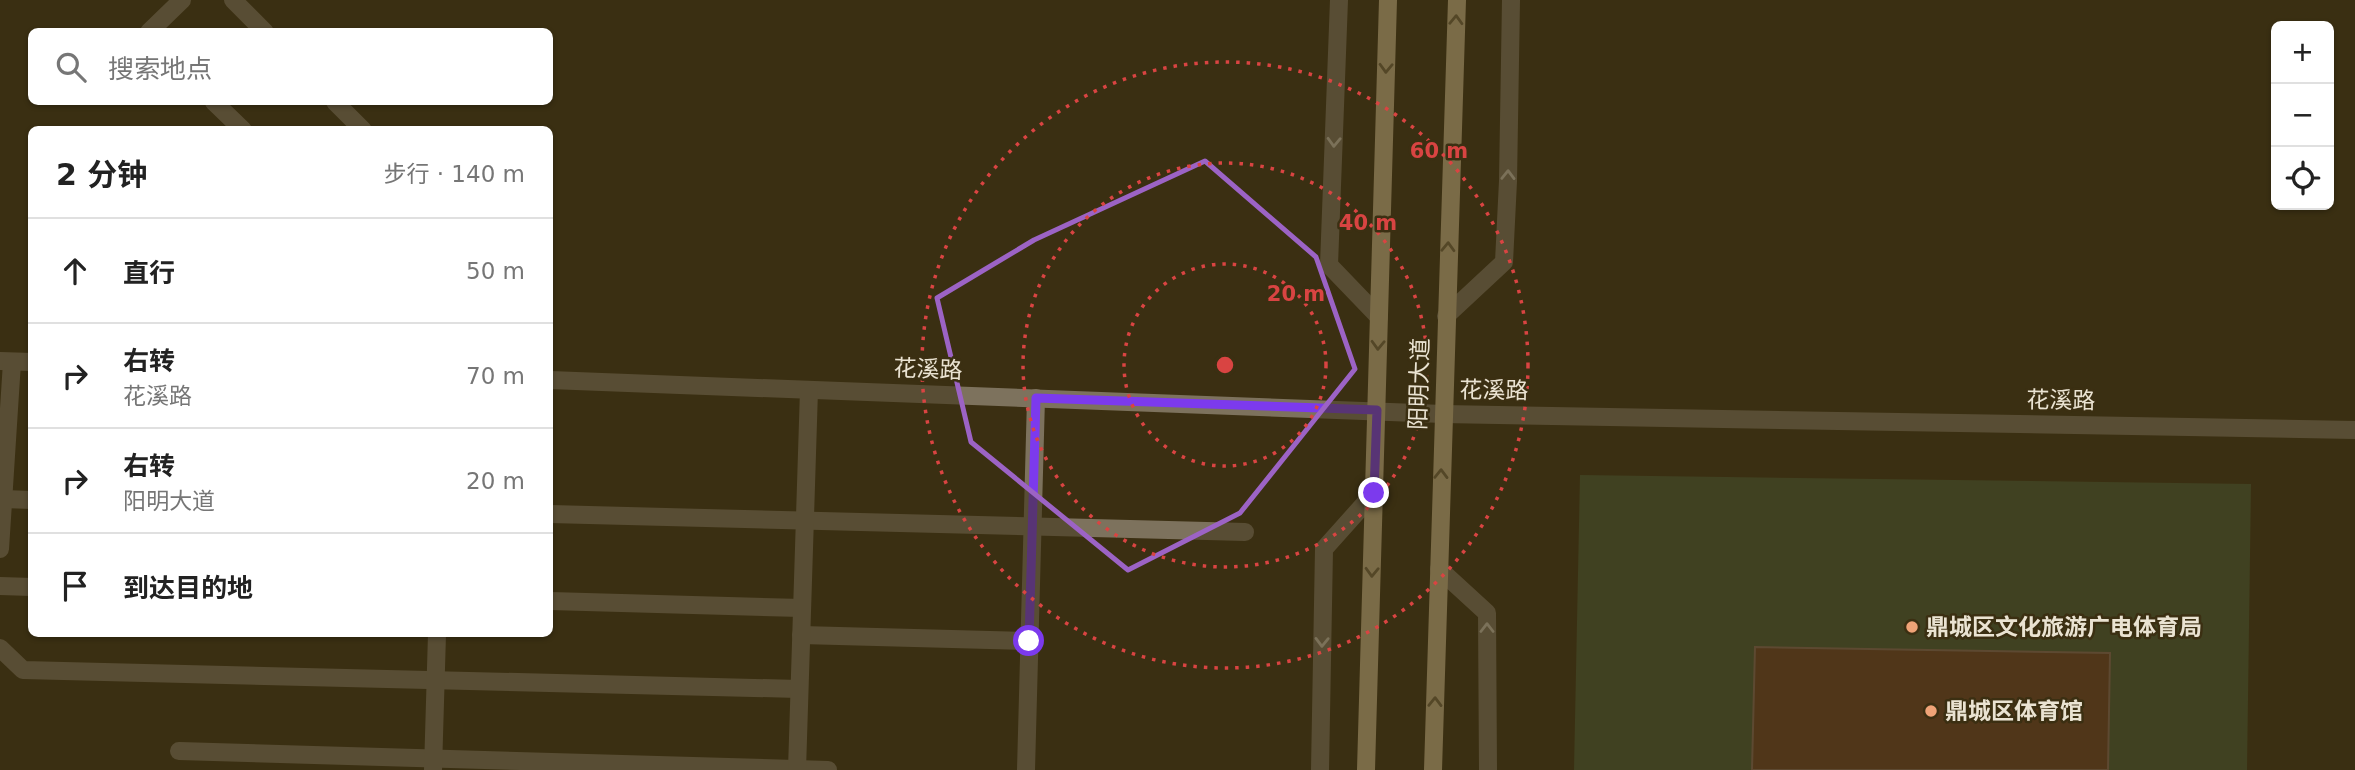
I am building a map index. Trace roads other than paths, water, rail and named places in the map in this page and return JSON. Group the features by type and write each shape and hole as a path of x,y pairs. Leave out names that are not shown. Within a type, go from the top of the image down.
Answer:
{"main road":[{"name":"阳明大道","path":"1366,770 1388,0"},
{"name":"阳明大道","path":"1433,770 1457,0"}],"street":[{"path":"153,28 182,0"},
{"path":"233,0 261,28"},
{"path":"1339,0 1329,265 1379,317"},
{"path":"1446,316 1504,262 1511,0"},
{"path":"217,105 239,126"},
{"path":"338,105 359,126"},
{"path":"0,549 6,361 28,362"},
{"name":"花溪路","path":"553,380 1443,414 2355,430"},
{"path":"797,769 808,390"},
{"path":"1026,770 1036,398"},
{"path":"1320,770 1324,549 1374,493"},
{"path":"3,499 28,500"},
{"path":"553,513 1245,532"},
{"path":"1439,569 1487,613 1488,770"},
{"path":"0,586 28,587"},
{"path":"553,601 802,608"},
{"path":"801,635 1029,641"},
{"path":"434,764 437,637"},
{"path":"0,648 23,670 799,690"},
{"path":"179,751 434,764 828,770"}],"place":[{"name":"鼎城区文化旅游广电体育局","path":"1912,627"},
{"name":"鼎城区体育馆","path":"1931,711"}]}
